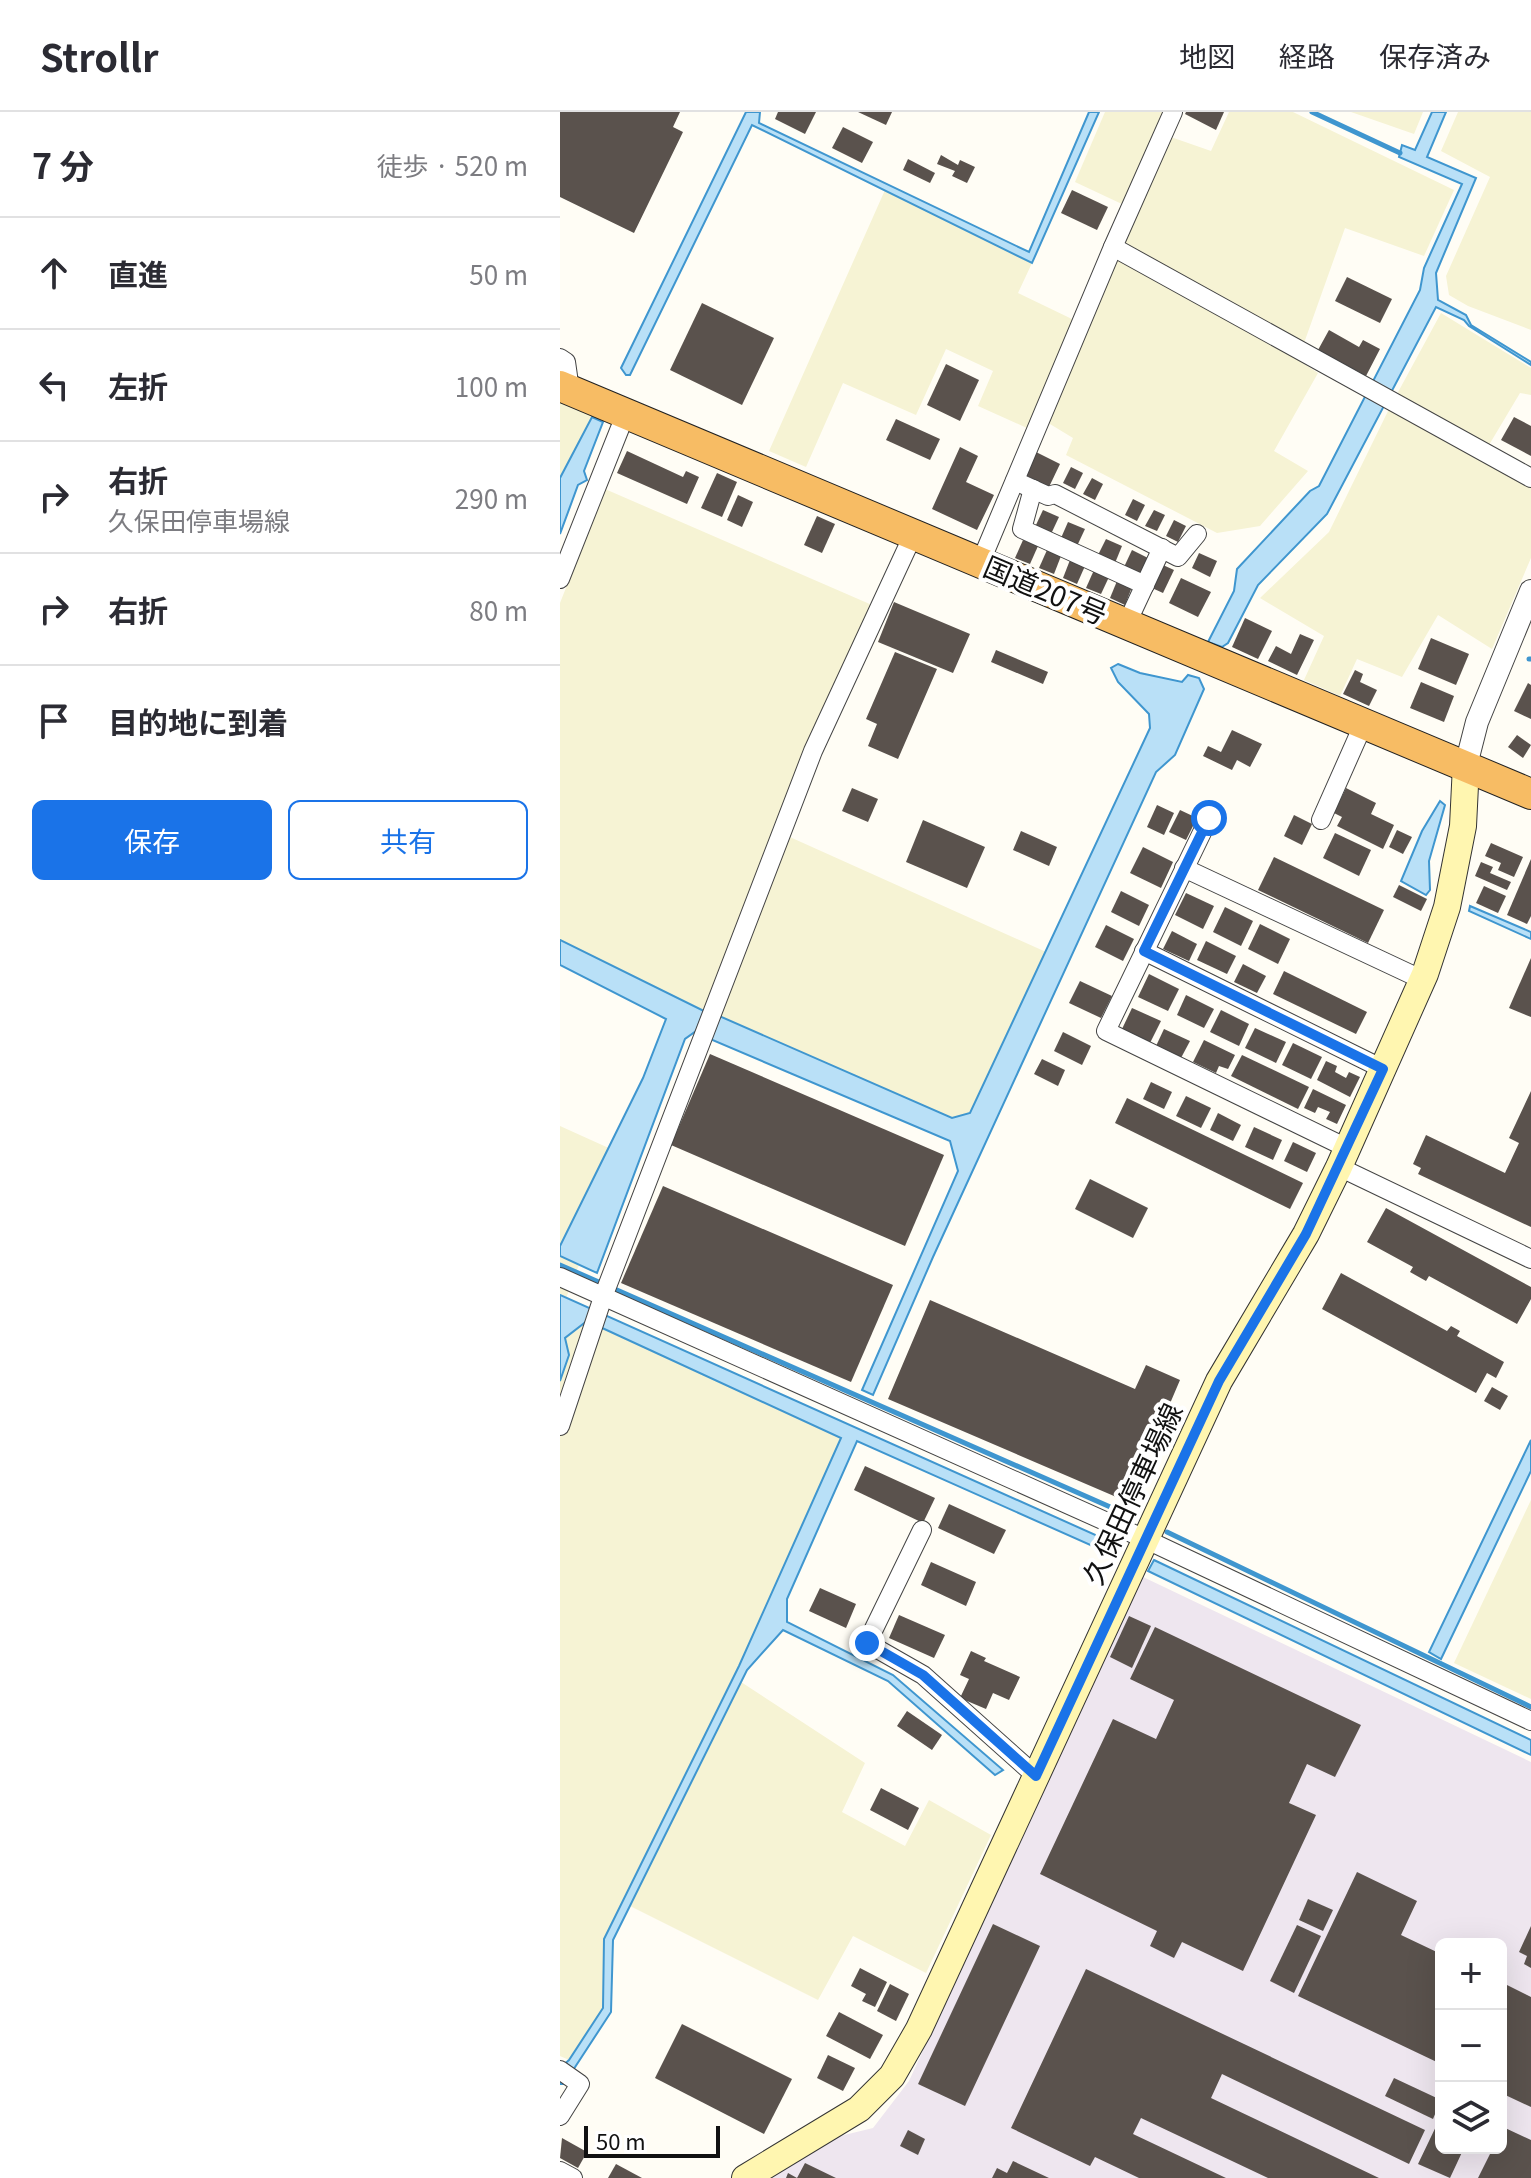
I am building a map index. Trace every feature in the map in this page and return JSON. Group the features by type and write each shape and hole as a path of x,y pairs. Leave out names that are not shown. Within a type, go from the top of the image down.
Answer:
{"highway":[{"name":"国道207号","path":"565,388 1531,794"}],"main road":[{"name":"久保田停車場線","path":"745,2178 859,2109 892,2076 919,2029 1219,1381 1306,1234 1423,980 1447,907 1463,826 1466,765"}],"street":[{"path":"981,561 1173,112"},
{"path":"1113,247 1531,478"},
{"path":"560,358 566,362 565,388"},
{"path":"560,579 626,413"},
{"path":"1015,481 1048,496 1055,494 1178,557 1197,534"},
{"path":"1033,489 1022,529 1145,585"},
{"path":"560,1426 604,1295 813,751 914,533"},
{"path":"1127,623 1162,548"},
{"path":"1466,765 1477,722 1531,591"},
{"path":"1321,820 1364,723"},
{"path":"1209,818 1106,1031 1531,1259"},
{"path":"1184,868 1423,980"},
{"path":"1144,951 1383,1069"},
{"path":"560,1277 1145,1539 1531,1721"},
{"path":"922,1530 867,1643 923,1675 1036,1776"},
{"path":"560,2116 580,2084 566,2074"},
{"path":"560,2171 573,2178"}],"shaded area":[{"path":"1105,112 1163,112 1124,205 1075,182"},
{"path":"1229,112 1293,112 1454,190 1424,256 1345,228 1298,360 1318,373 1274,451 1308,471 1260,526 1217,533 1066,455 1073,438 1045,421 1168,136 1211,151"},
{"path":"1351,112 1423,112 1414,134"},
{"path":"1458,112 1531,112 1531,330 1468,306 1449,295 1446,276 1490,177 1441,151"},
{"path":"885,190 1032,263 1018,293 1074,320 1027,428 978,406 993,371 946,349 916,415 843,383 806,467 769,451"},
{"path":"1441,313 1531,368 1531,395 1520,393 1489,445 1397,394"},
{"path":"560,399 597,415 560,492"},
{"path":"1389,409 1531,488 1531,558 1492,649 1438,615 1402,677 1357,659 1340,696 1304,680 1324,636 1260,598 1329,532"},
{"path":"605,489 872,605 772,829 1055,956 973,1132 560,952 560,603"},
{"path":"560,1126 622,1154 563,1306 851,1433 738,1680 865,1763 842,1812 905,1846 929,1800 991,1835 926,1973 853,1936 818,2000 626,1904 609,1940 606,2010 569,2060 560,2056"},
{"path":"1531,1500 1531,1699 1454,1663"},
{"path":"1141,1576 1531,1762 1531,2178 767,2178 832,2138 873,2128 909,2081"}],"water":[{"path":"746,112 760,112 759,123 1029,252 1089,112 1099,112 1032,263 752,125 630,375 626,375 621,368"},
{"path":"1432,112 1446,112 1427,157 1476,178 1436,273 1438,300 1466,315 1471,325 1531,362 1531,365 1469,326 1464,320 1436,307 1327,514 1258,585 1228,643 1222,647 1208,642 1234,591 1237,569 1310,491 1319,486 1420,290 1424,268 1462,184 1399,157 1402,145 1415,150"},
{"path":"592,417 603,422 584,471 587,480 578,485 560,534 560,478"},
{"path":"1118,664 1140,673 1182,682 1188,675 1199,678 1204,689 1175,755 1156,772 933,1257 873,1395 862,1390 958,1171 950,1141 710,1039 717,1015 952,1118 970,1113 1150,728 1149,714 1118,682 1111,668"},
{"path":"1440,801 1445,805 1429,861 1430,890 1426,895 1401,881 1422,831"},
{"path":"1470,906 1531,932 1531,939 1469,911"},
{"path":"560,940 704,1011 696,1031 685,1039 597,1273 560,1256 560,1246 643,1078 666,1019 560,965"},
{"path":"560,1295 1120,1546 1115,1556 857,1441 787,1599 787,1622 893,1675 1003,1770 995,1775 888,1681 783,1630 747,1670 613,1940 611,2012 564,2084 560,2084 560,2068 569,2060 603,2008 604,1939 739,1666 841,1438 587,1321 565,1338 569,1355 560,1381"},
{"path":"1531,1440 1531,1471 1441,1659 1429,1652"},
{"path":"1154,1560 1531,1740 1531,1755 1148,1571"}],"building":[{"path":"560,112 680,112 673,127 683,132 634,233 560,197"},
{"path":"778,112 816,112 805,134 775,119"},
{"path":"858,112 892,112 886,125"},
{"path":"1186,112 1224,112 1216,130"},
{"path":"843,127 873,142 862,163 832,148"},
{"path":"941,155 958,165 960,160 975,167 967,183 952,176 955,171 937,164"},
{"path":"908,159 935,173 930,183 903,170"},
{"path":"1072,190 1108,207 1097,230 1061,213"},
{"path":"1347,277 1392,299 1380,323 1335,301"},
{"path":"702,303 774,338 742,405 670,370"},
{"path":"1329,330 1359,347 1363,340 1380,349 1366,376 1318,350"},
{"path":"946,364 979,380 960,421 927,405"},
{"path":"1514,417 1531,426 1531,456 1501,440"},
{"path":"896,419 940,439 930,460 886,440"},
{"path":"960,447 978,456 966,482 994,495 977,530 932,509"},
{"path":"627,451 683,477 686,471 699,477 687,504 617,473"},
{"path":"1034,451 1060,464 1049,487 1023,474"},
{"path":"1071,467 1083,473 1075,489 1063,483"},
{"path":"717,473 737,482 722,517 701,508"},
{"path":"1092,478 1103,484 1095,500 1083,494"},
{"path":"738,495 753,502 742,527 727,520"},
{"path":"1133,499 1145,505 1137,521 1125,515"},
{"path":"1043,510 1059,517 1051,534 1035,527"},
{"path":"1154,510 1165,515 1157,531 1145,526"},
{"path":"817,516 835,524 822,553 804,545"},
{"path":"1174,520 1186,526 1178,542 1166,536"},
{"path":"1068,522 1085,529 1077,546 1061,538"},
{"path":"1106,539 1122,546 1115,563 1098,555"},
{"path":"1023,540 1038,546 1030,564 1015,558"},
{"path":"1047,550 1061,556 1054,574 1039,568"},
{"path":"1132,550 1148,558 1141,574 1124,567"},
{"path":"1199,553 1217,561 1210,577 1192,568"},
{"path":"1070,560 1085,566 1077,584 1063,578"},
{"path":"1163,565 1174,570 1163,593 1152,588"},
{"path":"1094,570 1109,577 1101,594 1086,588"},
{"path":"1181,578 1211,592 1198,617 1169,603"},
{"path":"1117,581 1132,587 1125,605 1110,598"},
{"path":"894,602 970,634 953,673 878,642"},
{"path":"1245,618 1272,631 1258,659 1232,647"},
{"path":"1300,634 1314,640 1297,675 1268,661 1276,646 1291,654"},
{"path":"1431,638 1469,654 1456,685 1418,669"},
{"path":"996,650 1048,672 1043,684 991,662"},
{"path":"895,652 937,669 898,759 868,746 877,724 866,719"},
{"path":"1355,670 1363,674 1360,682 1377,690 1369,706 1343,694"},
{"path":"1421,682 1454,696 1444,722 1410,708"},
{"path":"1528,683 1531,685 1531,719 1514,711"},
{"path":"1232,730 1262,744 1250,767 1237,760 1232,770 1203,756 1208,746 1221,752"},
{"path":"1517,735 1531,745 1523,758 1508,747"},
{"path":"852,788 878,799 868,822 842,811"},
{"path":"1346,788 1376,803 1371,814 1394,825 1383,849 1337,826 1342,817 1334,813"},
{"path":"1157,805 1174,813 1164,835 1147,827"},
{"path":"1180,810 1197,818 1186,840 1169,832"},
{"path":"1294,815 1312,824 1302,845 1284,836"},
{"path":"923,820 985,847 967,888 906,862"},
{"path":"1397,830 1412,837 1403,854 1389,847"},
{"path":"1021,831 1057,847 1049,866 1013,850"},
{"path":"1335,833 1371,850 1359,876 1323,858"},
{"path":"1491,843 1523,857 1514,877 1498,870 1501,863 1485,856"},
{"path":"1143,847 1173,862 1161,888 1130,873"},
{"path":"1274,857 1384,910 1368,943 1258,890"},
{"path":"1531,859 1531,916 1527,924 1507,915"},
{"path":"1481,862 1493,867 1490,873 1511,882 1507,890 1475,876"},
{"path":"1399,885 1427,899 1421,911 1393,897"},
{"path":"1484,886 1506,896 1498,913 1476,903"},
{"path":"1121,891 1149,905 1139,926 1111,912"},
{"path":"1186,893 1214,906 1203,929 1175,915"},
{"path":"1225,907 1253,921 1241,946 1213,932"},
{"path":"1260,924 1290,939 1278,964 1248,949"},
{"path":"1106,925 1134,939 1123,961 1095,947"},
{"path":"1172,931 1197,944 1189,961 1163,949"},
{"path":"1206,941 1236,956 1227,974 1197,960"},
{"path":"1531,958 1531,1017 1509,1008"},
{"path":"1243,964 1266,976 1257,993 1234,982"},
{"path":"1284,971 1367,1012 1356,1034 1273,994"},
{"path":"1149,974 1179,989 1168,1011 1138,997"},
{"path":"1080,981 1112,996 1101,1018 1069,1003"},
{"path":"1186,995 1214,1009 1204,1028 1177,1015"},
{"path":"1132,1008 1161,1021 1150,1043 1122,1029"},
{"path":"1221,1010 1249,1024 1239,1046 1210,1032"},
{"path":"1255,1028 1286,1042 1276,1063 1245,1048"},
{"path":"1164,1029 1190,1041 1181,1058 1156,1046"},
{"path":"1063,1032 1091,1046 1082,1065 1054,1051"},
{"path":"1204,1040 1235,1055 1228,1069 1219,1066 1216,1073 1193,1062"},
{"path":"1293,1043 1322,1057 1311,1079 1282,1065"},
{"path":"710,1054 944,1155 905,1246 671,1145"},
{"path":"1242,1055 1309,1087 1298,1109 1231,1076"},
{"path":"1042,1059 1065,1070 1058,1086 1034,1074"},
{"path":"1326,1061 1337,1066 1335,1072 1346,1078 1349,1072 1360,1077 1350,1097 1317,1080"},
{"path":"1151,1082 1172,1092 1164,1109 1143,1099"},
{"path":"1313,1089 1346,1105 1337,1124 1326,1119 1330,1112 1318,1107 1315,1113 1304,1108"},
{"path":"1531,1091 1531,1227 1418,1174 1421,1168 1413,1164 1426,1135 1505,1173 1519,1143 1509,1138"},
{"path":"1186,1096 1211,1108 1201,1128 1176,1116"},
{"path":"1127,1098 1303,1183 1290,1209 1115,1123"},
{"path":"1218,1113 1241,1125 1233,1141 1210,1130"},
{"path":"1254,1127 1282,1140 1273,1160 1245,1147"},
{"path":"1293,1142 1316,1153 1307,1172 1284,1161"},
{"path":"1090,1179 1148,1208 1133,1238 1075,1209"},
{"path":"663,1186 893,1285 851,1382 621,1283"},
{"path":"1386,1208 1531,1287 1531,1299 1517,1324 1429,1276 1426,1281 1410,1272 1413,1267 1367,1242"},
{"path":"1341,1273 1447,1331 1451,1326 1460,1331 1457,1336 1504,1362 1496,1378 1487,1373 1476,1393 1322,1309"},
{"path":"930,1300 1135,1389 1146,1365 1180,1380 1128,1502 888,1399"},
{"path":"1492,1387 1508,1396 1500,1410 1484,1401"},
{"path":"865,1466 935,1498 923,1523 854,1490"},
{"path":"949,1504 1006,1530 994,1554 938,1528"},
{"path":"931,1562 976,1582 966,1606 921,1585"},
{"path":"820,1588 856,1604 846,1628 809,1611"},
{"path":"899,1615 945,1635 934,1658 889,1638"},
{"path":"1129,1616 1151,1626 1132,1668 1110,1657"},
{"path":"1155,1627 1361,1725 1335,1777 1307,1764 1289,1803 1316,1815 1243,1971 1182,1942 1174,1958 1150,1946 1157,1931 1040,1874 1113,1719 1156,1739 1174,1700 1130,1679"},
{"path":"971,1651 986,1658 984,1661 1020,1677 1009,1700 993,1693 986,1709 960,1698 969,1679 960,1675"},
{"path":"907,1711 942,1735 932,1750 897,1726"},
{"path":"881,1788 919,1808 908,1830 870,1810"},
{"path":"1357,1872 1417,1901 1401,1935 1435,1951 1435,2061 1298,1996"},
{"path":"1308,1899 1333,1910 1323,1931 1299,1920"},
{"path":"993,1924 1040,1946 965,2106 918,2084"},
{"path":"1297,1925 1321,1936 1294,1993 1270,1981"},
{"path":"1531,1926 1531,1968 1524,1964 1527,1956 1519,1952"},
{"path":"860,1968 887,1982 875,2007 862,2001 866,1994 851,1986"},
{"path":"1086,1969 1425,2130 1409,2164 1222,2074 1211,2098 1379,2178 1268,2178 1141,2118 1133,2134 1226,2178 1139,2178 1095,2157 1090,2166 1011,2128"},
{"path":"890,1984 909,1994 896,2021 877,2011"},
{"path":"1507,1985 1531,1997 1531,2107 1507,2096"},
{"path":"839,2012 883,2035 870,2059 826,2036"},
{"path":"682,2024 792,2079 764,2134 655,2078"},
{"path":"828,2055 855,2068 843,2091 817,2078"},
{"path":"1394,2078 1435,2097 1435,2114 1433,2119 1385,2096"},
{"path":"1435,2129 1435,2154 1461,2154 1450,2178 1418,2164"},
{"path":"1507,2129 1531,2140 1531,2178 1478,2178 1490,2154 1507,2154"},
{"path":"908,2130 925,2139 918,2155 900,2146"},
{"path":"562,2138 587,2152 578,2168 560,2158"},
{"path":"1013,2161 1049,2178 992,2178 997,2168 1007,2173"},
{"path":"805,2163 836,2178 797,2178"},
{"path":"616,2164 642,2178 608,2178"}],"waterway":[{"path":"1312,112 1400,153"},
{"path":"560,1265 1133,1517"},
{"path":"1167,1532 1531,1707"}],"route":[{"path":"867,1643 923,1675 1036,1776 1219,1381 1306,1234 1383,1069 1144,951 1209,818"}]}
